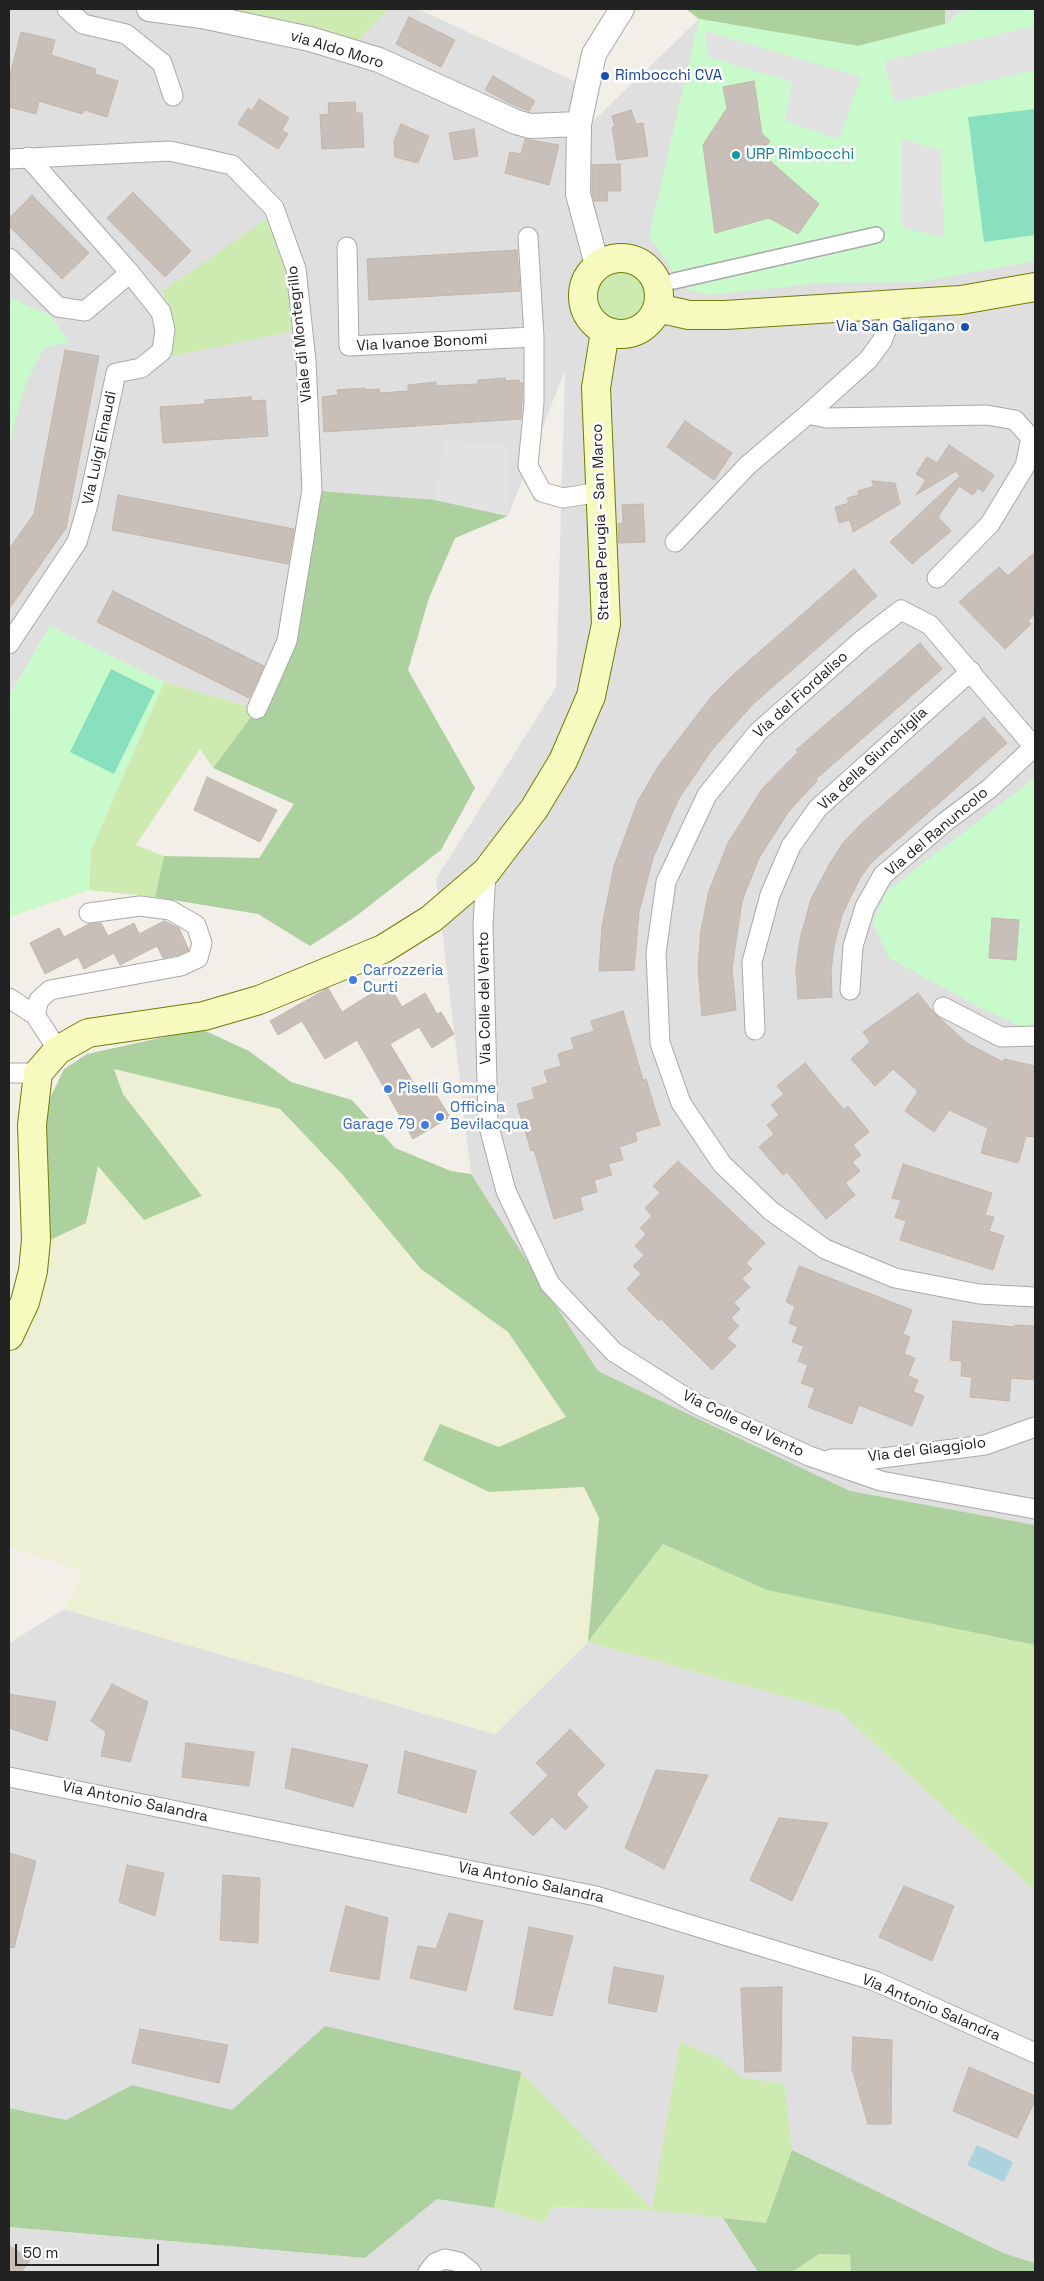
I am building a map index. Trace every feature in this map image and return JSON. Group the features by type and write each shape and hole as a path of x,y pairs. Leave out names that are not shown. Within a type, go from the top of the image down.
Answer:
{"main road":[{"path":"632,258 643,264 652,273 657,283 657,308 651,319 642,328 630,333 617,334 604,331 594,323 586,312 582,299 586,280 597,265 608,259 632,258"},
{"path":"657,308 689,315 725,316 961,300 1035,287"},
{"name":"Strada Perugia - San Marco","path":"38,1073 58,1050 88,1033 204,1016 260,1000 383,949 423,924 486,872 534,809 563,761 591,696 606,624 596,388 604,331"},
{"path":"9,1336 25,1302 33,1271 36,1240 32,1125 38,1073"}],"street":[{"path":"67,9 83,24 126,34 162,63 172,96"},
{"name":"via Aldo Moro","path":"148,9 202,16 310,39 379,60 516,122 530,126 579,124"},
{"path":"597,265 578,194 579,124 594,54 622,9"},
{"name":"Viale di Montegrillo","path":"9,159 170,151 232,165 274,208 296,268 306,361 312,490 291,626 283,651 257,709"},
{"name":"Via Luigi Einaudi","path":"9,644 77,542 88,504 116,373 142,368 162,351 166,330 160,312 130,273 28,157"},
{"path":"674,281 876,236"},
{"path":"528,237 534,337 534,403 528,466 542,492 563,498 600,492"},
{"name":"Via Ivanoe Bonomi","path":"347,247 349,346 534,337"},
{"path":"9,258 58,307 85,311 130,273"},
{"path":"675,542 748,465 868,360 882,341 896,305"},
{"path":"808,414 827,418 987,415 1015,420 1031,438 1025,466 990,524 937,578"},
{"name":"Via del Fiordaliso","path":"971,671 930,625 901,610 862,640 758,732 707,795 666,882 656,953 659,1040 681,1103 722,1164 771,1211 825,1249 895,1278 979,1294 1035,1297"},
{"path":"971,671 1035,747"},
{"name":"Via della Giunchiglia","path":"754,1030 752,962 770,895 791,846 818,808 971,671"},
{"name":"Via del Ranuncolo","path":"850,990 853,946 865,907 884,874 945,822 989,790 1035,747"},
{"name":"Via Colle del Vento","path":"486,872 483,924 488,1123 506,1191 550,1284 614,1352 696,1404 817,1459 881,1482 1035,1509"},
{"path":"35,1015 39,1000 50,990 181,966 198,958 202,943 196,925 170,910 140,906 89,913"},
{"path":"9,998 35,1015 58,1050"},
{"path":"943,1007 1002,1037 1035,1036"},
{"path":"9,1073 38,1073"},
{"name":"Via del Giaggiolo","path":"817,1459 874,1459 927,1454 985,1445 1035,1427"},
{"name":"Via Antonio Salandra","path":"9,1777 596,1896 875,1981 1035,2053"},
{"path":"428,2272 435,2263 445,2259 458,2262 471,2272"}],"shaded area":[{"path":"9,9 202,9 349,51 388,9 418,9 587,87 588,126 699,19 858,46 945,24 945,9 1035,9 1035,1525 850,1491 598,1371 471,1174 436,879 556,687 565,370 508,516 435,500 291,626 257,709 164,682 50,626 9,696"},
{"path":"1035,26 1035,70 894,102 884,61"},
{"path":"705,31 861,77 839,139 785,121 792,82 708,57"},
{"path":"902,139 941,150 944,238 901,227"},
{"path":"444,441 507,444 508,516 435,500"},
{"path":"64,1609 495,1734 588,1642 840,1712 1035,1891 1035,2263 998,2252 724,2218 758,2272 9,2272 9,2227 365,2258 437,2199 494,2208 544,2223 552,2207 651,2210 325,2026 232,2111 132,2085 66,2120 9,2108 9,1643"}],"green space":[{"path":"202,9 388,9 349,51"},
{"path":"686,9 945,9 945,24 858,46 699,19"},
{"path":"978,9 1035,9 1035,261 920,282 822,283 707,295 685,288 649,236 699,19 858,46 945,24 960,12"},
{"path":"1035,109 1035,235 984,242 968,117"},
{"path":"266,219 288,271 293,331 173,356 163,291"},
{"path":"616,270 626,270 640,277 647,291 647,301 640,315 626,322 616,322 606,318 599,311 595,301 595,291 599,281 606,274"},
{"path":"9,298 50,315 69,342 44,348 26,383 9,443"},
{"path":"319,491 435,500 508,516 455,538 429,598 408,670 475,788 441,850 355,917 310,946 258,914 155,897 164,856 259,858 294,804 213,768 254,713 267,711 293,644"},
{"path":"50,626 164,682 91,850 89,890 9,917 9,696"},
{"path":"111,669 155,691 114,774 70,752"},
{"path":"164,682 257,709 213,768 200,749 136,845 164,856 155,897 89,890 91,850"},
{"path":"1035,778 1035,1027 1026,1029 979,1007 889,958 872,922 888,890"},
{"path":"201,1029 249,1051 291,1082 352,1100 395,1148 451,1171 471,1174 598,1371 850,1491 1035,1525 1035,1645 767,1590 663,1544 588,1642 599,1518 584,1487 489,1492 423,1460 440,1424 499,1447 566,1417 508,1332 421,1269 342,1174 280,1109 114,1069 123,1094 202,1196 144,1220 98,1166 86,1223 48,1241 44,1111 64,1069 87,1054"},
{"path":"114,1069 280,1109 342,1174 421,1269 508,1332 567,1418 489,1492 584,1487 599,1518 588,1642 495,1734 64,1609 83,1571 9,1547 9,1356 43,1292 48,1241 86,1223 98,1165 202,1196 123,1094"},
{"path":"663,1544 763,1588 1035,1645 1035,1891 840,1712 588,1642"},
{"path":"325,2026 521,2072 494,2208 437,2199 365,2258 9,2227 9,2108 66,2120 132,2085 232,2110"},
{"path":"680,2042 720,2059 741,2078 784,2083 792,2150 766,2223 652,2210 552,2207 544,2223 494,2208 521,2072 652,2209"},
{"path":"792,2150 1003,2253 1035,2263 1035,2272 851,2272 850,2255 819,2254 792,2272 758,2272 723,2218 766,2223"},
{"path":"818,2254 850,2255 851,2272 792,2272"}],"water":[{"path":"977,2145 1013,2162 1004,2182 967,2165"}],"building":[{"path":"409,17 455,40 441,67 396,44"},
{"path":"21,32 55,40 51,55 96,69 95,74 118,81 107,117 84,110 82,114 39,101 36,114 9,107 9,79"},
{"path":"493,76 535,101 529,111 485,90"},
{"name":"URP Rimbocchi","path":"754,81 762,134 770,141 764,149 770,161 819,204 798,234 769,218 715,233 703,145 727,108 723,87"},
{"path":"259,99 289,118 282,130 288,134 278,149 238,124 248,108 252,111"},
{"path":"355,102 356,113 362,113 364,147 322,149 320,115 329,114 328,103"},
{"path":"631,110 636,124 643,123 648,156 617,160 612,127 615,127 612,116"},
{"path":"401,124 429,136 418,163 395,157 394,141"},
{"path":"474,129 478,156 454,160 449,133"},
{"path":"525,139 559,145 549,185 505,173 510,152 521,154"},
{"path":"620,164 621,191 607,191 608,201 594,201 592,165"},
{"path":"133,192 191,251 165,277 107,218"},
{"path":"32,195 89,253 62,279 9,226 9,218"},
{"path":"517,250 520,291 369,300 367,259"},
{"path":"65,350 99,356 66,528 9,609 9,549 34,514"},
{"path":"505,378 506,381 519,380 519,383 523,383 521,419 324,432 322,397 338,395 337,390 365,388 366,390 379,389 380,393 408,391 408,385 436,382 436,386 478,384 478,380"},
{"path":"251,397 251,401 265,400 268,436 163,443 160,407 205,404 205,400"},
{"path":"685,421 732,453 714,480 667,447"},
{"path":"949,445 994,475 983,492 978,488 973,495 959,486 938,517 951,531 912,564 890,542 960,476 956,471 916,495 926,480 916,474 927,457 937,463"},
{"path":"872,481 895,483 900,504 853,532 850,520 839,523 835,507 849,503 847,498 859,495 858,491 874,486"},
{"path":"118,495 294,529 288,564 112,530"},
{"path":"643,504 645,542 619,543 618,524 623,523 622,505"},
{"path":"1035,552 1035,614 1028,621 1031,624 1005,649 959,602 999,567 1008,576"},
{"path":"854,569 877,596 753,704 711,751 678,800 653,858 639,912 634,970 599,971 602,927 614,866 638,801 659,765 711,697 734,674"},
{"path":"113,591 264,666 249,698 97,622"},
{"path":"920,643 942,669 816,779 817,781 789,811 759,858 742,901 732,969 736,1010 702,1016 698,968 701,930 709,891 728,843 762,789 798,752 796,750"},
{"path":"984,717 1007,743 871,863 860,878 842,915 834,946 831,971 832,997 798,999 796,970 800,939 811,899 843,843 863,822"},
{"path":"207,777 277,810 260,842 194,810"},
{"path":"992,918 1019,920 1016,960 989,958"},
{"path":"164,921 179,928 189,950 178,955 163,958 157,946 120,965 114,953 84,969 78,957 45,974 30,943 59,928 64,937 89,924 101,923 108,936 134,923 139,934"},
{"path":"388,983 402,1007 425,993 437,1014 441,1012 454,1034 432,1048 419,1027 390,1044 419,1092 430,1085 450,1117 413,1139 357,1040 325,1059 302,1021 278,1035 270,1021 328,988 342,1012"},
{"path":"918,993 934,1013 967,1043 1003,1062 1004,1059 1035,1066 1035,1137 1026,1136 1018,1163 981,1153 988,1128 949,1110 934,1132 905,1111 918,1091 893,1069 875,1086 851,1059 870,1042 863,1032"},
{"path":"623,1011 643,1080 646,1079 660,1125 635,1132 637,1141 619,1147 623,1160 608,1164 612,1175 594,1180 597,1192 580,1197 583,1210 554,1219 534,1150 531,1151 517,1104 535,1099 532,1088 548,1083 544,1071 561,1066 558,1054 574,1049 571,1038 594,1031 591,1021"},
{"path":"805,1063 844,1110 848,1106 869,1132 853,1145 861,1155 852,1162 860,1171 845,1183 855,1195 826,1219 787,1172 783,1175 759,1147 774,1134 767,1125 779,1115 771,1105 784,1094 777,1086"},
{"path":"678,1161 765,1243 746,1263 752,1269 742,1279 750,1287 734,1303 740,1309 731,1318 739,1326 727,1338 736,1346 712,1370 661,1319 659,1321 627,1289 641,1274 633,1266 644,1255 635,1246 646,1234 640,1228 652,1216 645,1208 660,1193 653,1186"},
{"path":"903,1164 992,1193 985,1215 994,1217 989,1231 1004,1236 993,1270 900,1240 906,1221 895,1217 901,1200 892,1198"},
{"path":"799,1266 912,1310 903,1334 910,1337 904,1354 915,1358 908,1376 918,1380 913,1392 924,1396 912,1426 859,1405 852,1424 808,1407 815,1388 801,1383 808,1365 798,1361 804,1346 792,1342 798,1327 789,1323 795,1306 786,1302"},
{"path":"953,1321 1015,1327 1015,1325 1035,1326 1035,1380 1011,1378 1009,1401 970,1397 972,1377 961,1376 962,1361 950,1360"},
{"path":"112,1684 148,1702 130,1762 101,1756 106,1732 91,1721"},
{"path":"9,1694 56,1702 47,1741 9,1728"},
{"path":"570,1729 605,1765 576,1794 588,1807 565,1830 552,1817 533,1836 510,1813 548,1775 536,1763"},
{"path":"186,1743 254,1752 249,1786 182,1777"},
{"path":"292,1748 368,1765 353,1807 285,1788"},
{"path":"405,1751 476,1771 466,1813 398,1793"},
{"path":"656,1770 708,1775 664,1869 625,1848"},
{"path":"779,1818 828,1823 792,1901 750,1880"},
{"path":"9,1853 36,1861 14,1948 9,1947"},
{"path":"127,1865 164,1873 155,1916 119,1902"},
{"path":"223,1875 260,1878 258,1943 220,1940"},
{"path":"904,1886 954,1906 932,1961 879,1937"},
{"path":"346,1906 388,1918 379,1980 330,1971"},
{"path":"449,1913 483,1921 466,1991 410,1978 418,1946 436,1949"},
{"path":"529,1927 573,1936 552,2016 514,2009"},
{"path":"614,1967 664,1976 656,2012 608,2003"},
{"path":"782,1987 781,2071 745,2072 741,1988"},
{"path":"140,2029 228,2045 219,2083 132,2063"},
{"path":"853,2037 892,2040 891,2124 868,2124 852,2069"},
{"path":"969,2067 1035,2096 1035,2101 1017,2138 953,2111"},
{"path":"9,2246 31,2259 21,2272 9,2272"}],"place":[{"name":"Rimbocchi CVA","path":"605,76"},
{"name":"URP Rimbocchi","path":"736,155"},
{"name":"Via San Galigano","path":"965,327"},
{"name":"Carrozzeria Curti","path":"353,980"},
{"name":"Piselli Gomme","path":"388,1089"},
{"name":"Officina Bevilacqua","path":"440,1117"},
{"name":"Garage 79","path":"425,1125"}]}
